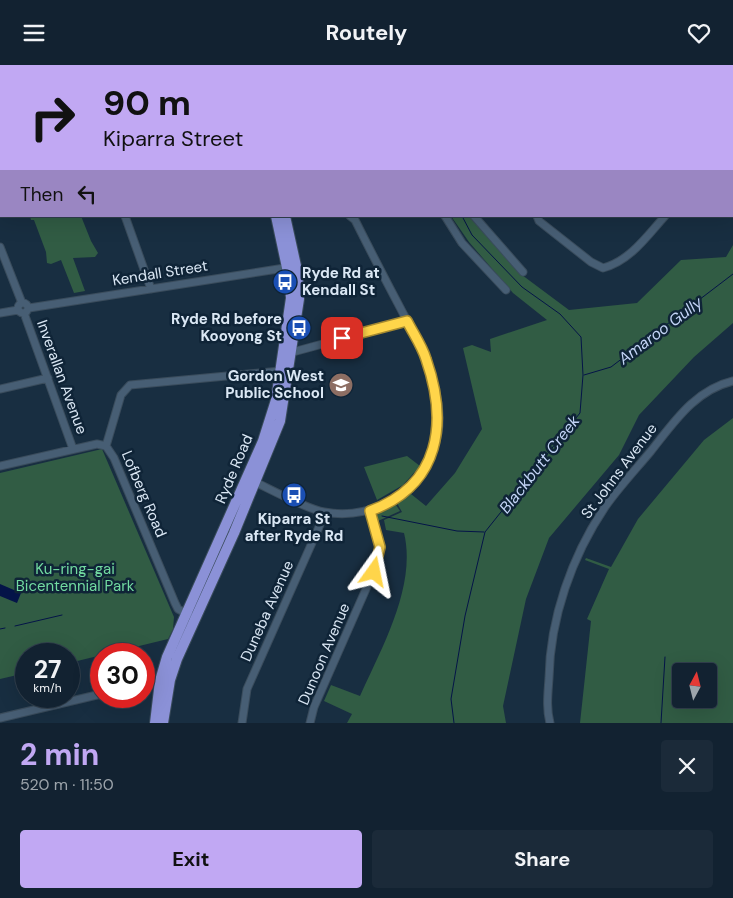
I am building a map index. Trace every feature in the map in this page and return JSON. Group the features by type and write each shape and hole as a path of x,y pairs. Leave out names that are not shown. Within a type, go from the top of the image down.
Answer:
{"highway":[{"name":"Ryde Road","path":"251,480 269,425 280,371 291,299 292,267 276,217"},
{"name":"Ryde Road","path":"155,723 165,680 191,615 251,480 280,421 299,299 292,267 285,217"},
{"name":"Ryde Road","path":"163,723 165,680"}],"street":[{"path":"125,217 152,289"},
{"path":"251,480 324,512 370,511 393,500 420,477 432,456 438,432 438,406 427,359 355,220 351,217"},
{"path":"446,217 462,243 506,290"},
{"path":"475,217 523,273"},
{"path":"537,217 539,221 591,262 603,268 614,265 637,248 664,217"},
{"name":"Inverallan Avenue","path":"0,247 74,449"},
{"name":"Kendall Street","path":"0,313 292,267"},
{"path":"292,352 407,321"},
{"path":"106,446 121,395 130,385 280,371"},
{"path":"0,389 48,378"},
{"name":"St Johns Avenue","path":"550,723 548,709 549,659 554,621 585,541 606,507 683,412 702,395 733,381"},
{"name":"Lofberg Road","path":"0,466 100,444 106,446 114,458 175,603 191,615"},
{"name":"Dunoon Avenue","path":"310,723 314,707 377,564 380,547 370,511"},
{"name":"Duneba Avenue","path":"242,723 247,689 324,512"},
{"path":"155,682 165,680"},
{"path":"0,718 90,697"}],"green space":[{"path":"30,217 81,217 98,253 95,257 73,258 85,291 74,293 61,260 51,264 47,263 46,252 34,220 31,220"},
{"path":"452,217 471,217 522,275 569,310 637,303 681,260 726,257 733,245 733,323 694,357 639,415 619,455 549,538 526,599 503,706 506,723 347,723 352,714 324,701 331,685 360,696 395,617 406,574 407,553 404,533 386,530 384,520 402,512 397,503 411,494 426,506 455,473 482,429 463,348 472,345 491,352 490,339 547,320 513,293 469,242"},
{"path":"733,418 733,723 580,723 591,621 587,619 609,569 585,560 586,558 611,567 638,519 704,440"},
{"name":"Ku-ring-gai Bicentennial Park","path":"102,449 174,617 173,629 168,639 152,643 90,643 90,658 80,660 80,643 15,643 15,676 0,679 0,473"},
{"path":"407,456 420,466 403,485 377,500 364,467"},
{"path":"396,505 400,511 378,521 377,515"}],"shaded area":[{"path":"0,584 21,593 17,603 0,596"}],"waterway":[{"name":"Blackbutt Creek","path":"454,723 451,699 465,616 485,532 580,413 583,375 581,337 560,314 522,287 472,235 463,217"},
{"name":"Amaroo Gully","path":"584,375 611,367 733,274"},
{"path":"382,516 457,531 484,532"},
{"path":"15,626 62,615"},
{"path":"0,629 5,628"},
{"path":"661,723 665,657"}],"place":[{"name":"Ryde Rd at Kendall St","path":"285,282"},
{"name":"Ryde Rd before Kooyong St","path":"299,328"},
{"name":"Gordon West Public School","path":"341,385"},
{"name":"Kiparra St after Ryde Rd","path":"294,495"}],"route":[{"path":"342,338 407,321 427,359 438,406 438,432 432,456 420,477 406,491 393,500 370,511 380,547 374,572"}]}
